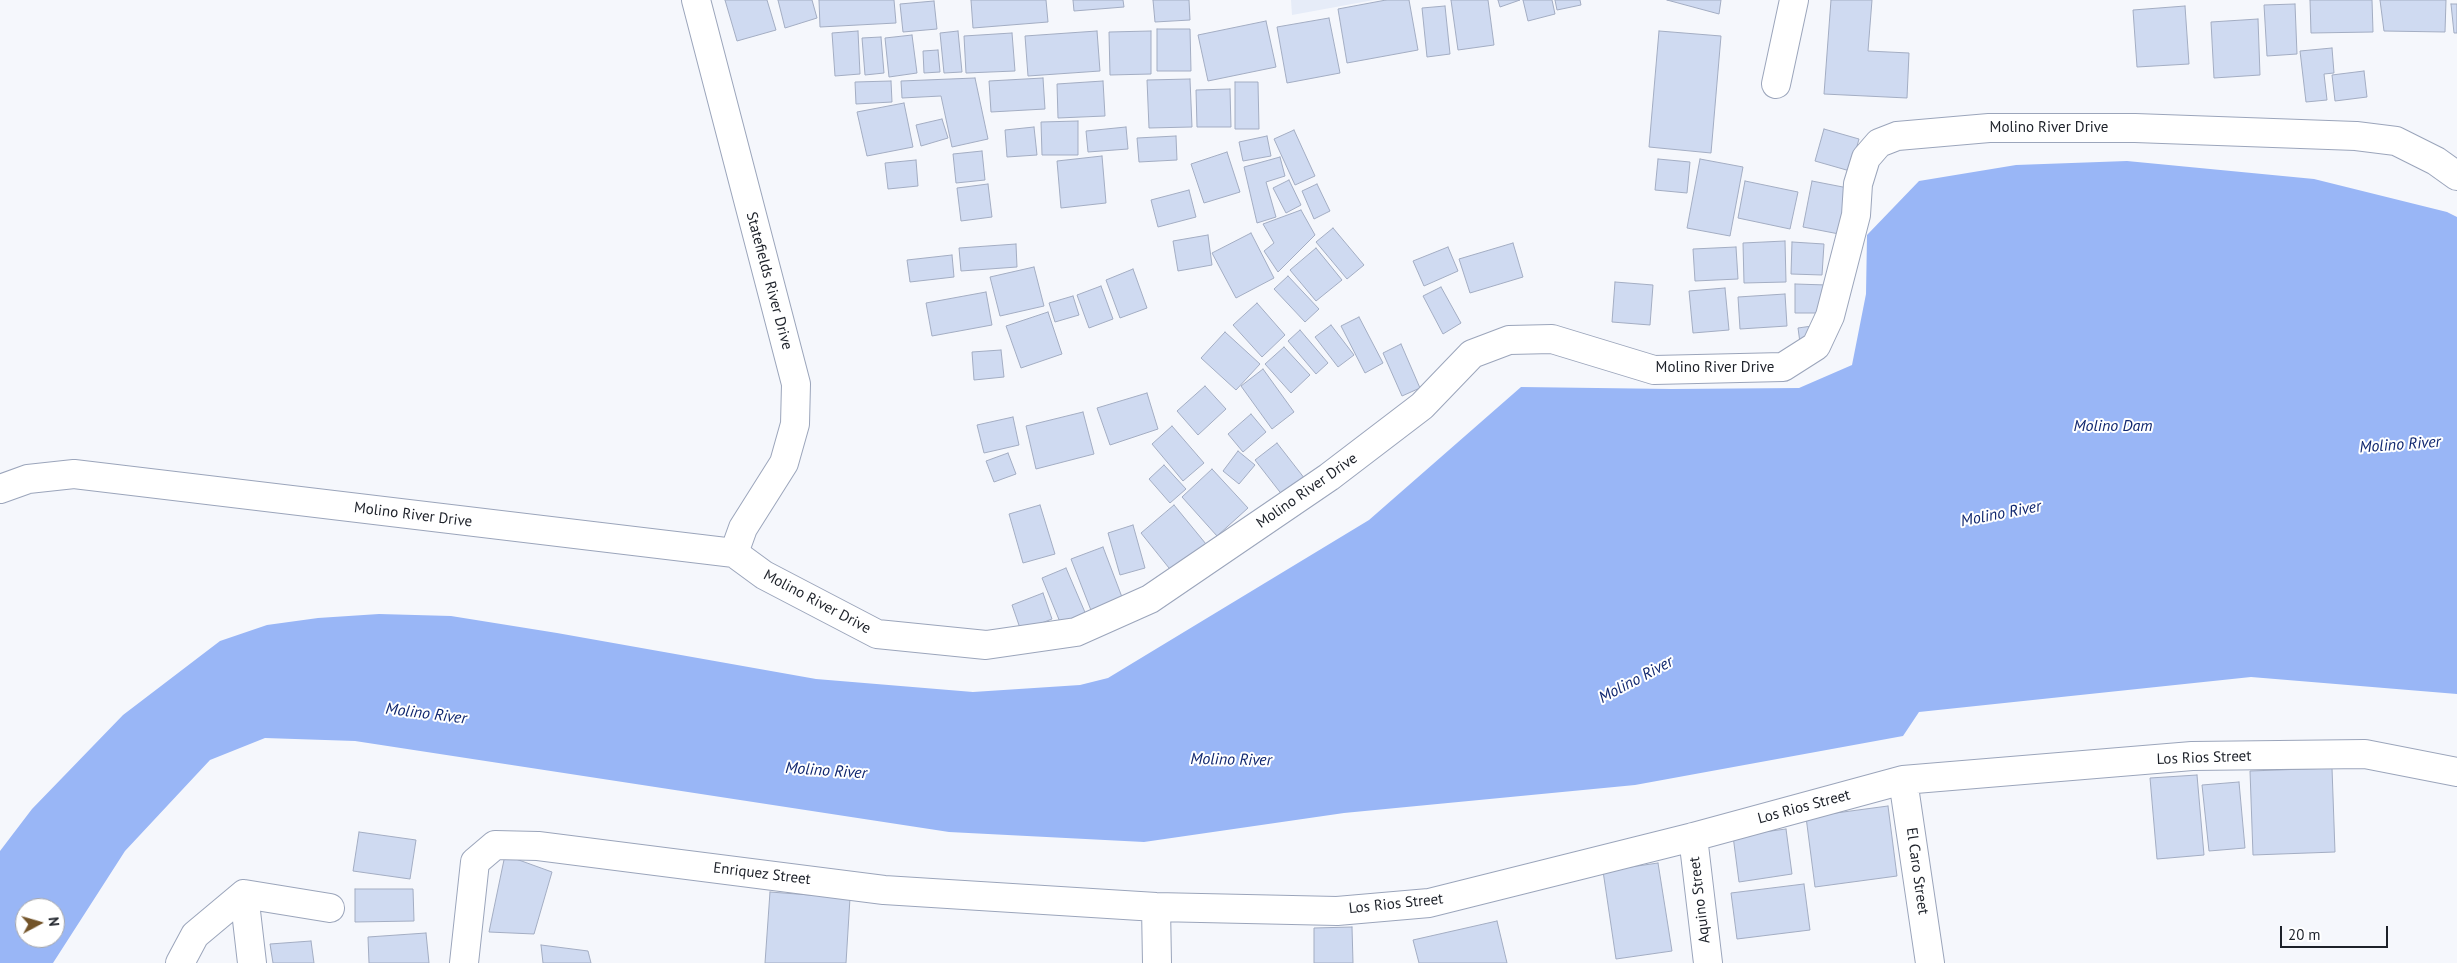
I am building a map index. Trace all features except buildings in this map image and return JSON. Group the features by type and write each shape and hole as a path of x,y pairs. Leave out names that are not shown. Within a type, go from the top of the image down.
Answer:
{"street":[{"name":"Statefields River Drive","path":"696,0 796,384 795,424 784,463 743,528 734,553"},
{"path":"1776,84 1794,0"},
{"name":"Molino River Drive","path":"0,489 28,479 74,474 734,553 764,575 877,634 986,645 1076,632 1150,599 1329,478 1422,406 1472,354 1509,340 1552,339 1654,370 1783,367 1816,346 1830,316 1856,215 1858,184 1866,158 1879,143 1898,136 1989,128 2135,128 2356,136 2396,141 2436,161 2457,176"},
{"name":"Los Rios Street","path":"1156,907 1337,910 1429,903 1693,837 1904,780 2192,756 2364,754 2457,772"},
{"name":"El Caro Street","path":"1904,780 1930,963"},
{"name":"Aquino Street","path":"1693,837 1708,963"},
{"name":"Enriquez Street","path":"464,963 475,862 494,846 538,846 884,890 1156,907"},
{"path":"180,963 195,935 244,894 330,908"},
{"path":"244,894 252,963"},
{"path":"1156,907 1157,963"}],"shaded area":[{"path":"1291,0 1374,0 1292,15"}],"water":[{"name":"Molino Dam","path":"2127,161 2314,179 2447,212 2457,217 2457,694 2251,677 1919,712 1903,736 1635,785 1344,813 1144,842 949,832 355,741 265,738 210,760 125,851 65,944 65,898 15,898 15,948 63,948 53,963 0,963 0,851 32,809 123,715 220,641 267,625 318,618 379,614 451,616 816,679 973,692 1080,685 1108,678 1369,520 1521,387 1799,388 1852,365 1866,294 1867,235 1919,181 2016,165"}],"water label":[{"name":"Molino River","path":"2400,445"},
{"name":"Molino River","path":"2001,514"},
{"name":"Molino River","path":"1636,680"},
{"name":"Molino River","path":"426,714"},
{"name":"Molino River","path":"1231,760"},
{"name":"Molino River","path":"826,771"}]}
